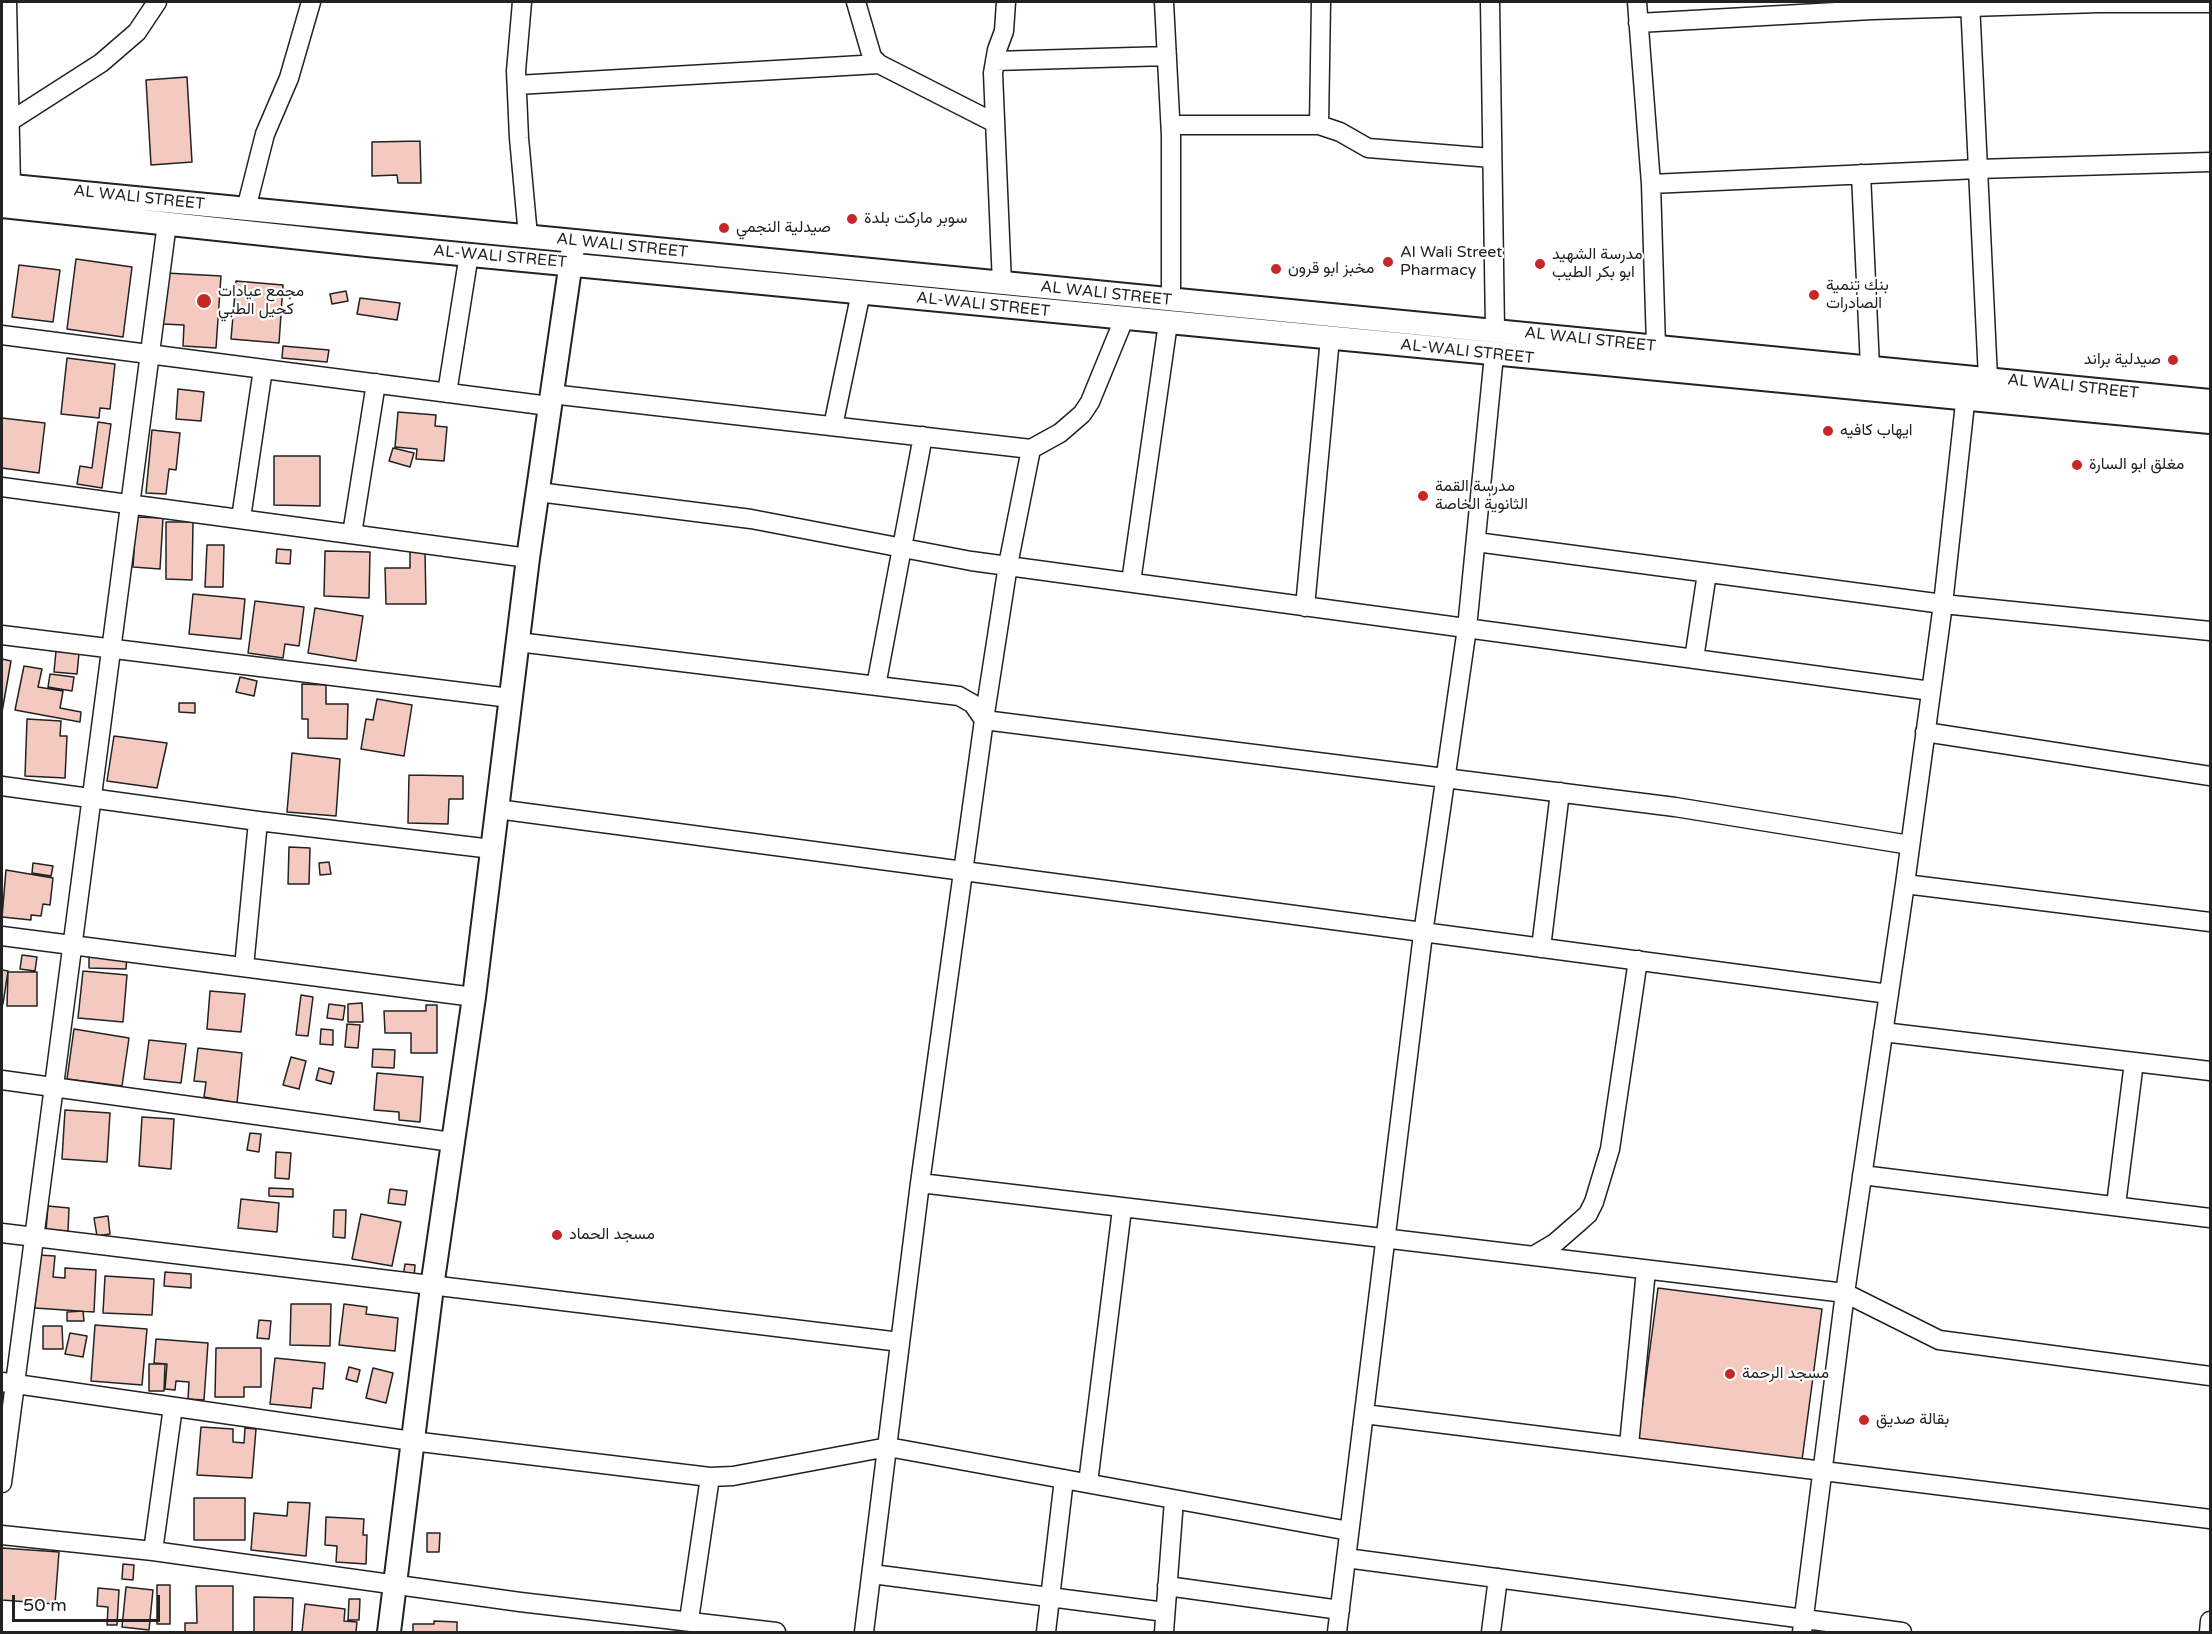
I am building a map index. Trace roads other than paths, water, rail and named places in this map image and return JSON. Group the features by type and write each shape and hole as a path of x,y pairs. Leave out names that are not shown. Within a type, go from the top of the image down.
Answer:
{"street":[{"path":"5,192 9,122 7,2"},
{"path":"9,122 100,63 137,32 157,2"},
{"path":"246,209 265,134 289,78 311,2"},
{"path":"522,2 517,85 528,236"},
{"path":"856,2 872,57 879,64 995,123"},
{"path":"1002,284 995,123 995,61 1004,31 1006,2"},
{"path":"1164,2 1171,125 1171,300"},
{"path":"1319,125 1321,2"},
{"path":"1490,2 1495,330"},
{"path":"1638,2 1651,184 1656,346"},
{"path":"1638,23 1970,5 2099,2 2211,3"},
{"path":"1803,1626 1845,1293 1905,884 1974,383 1978,169 1970,5"},
{"path":"995,61 1167,56"},
{"path":"517,85 879,64"},
{"path":"1171,125 1319,125 1340,132 1368,148 1492,158"},
{"path":"1651,184 1978,169 2211,162"},
{"path":"1861,174 1870,368"},
{"name":"AL WALI STREET","path":"5,192 246,209 528,236 573,252 1002,284 1870,368 2211,422"},
{"name":"AL-WALI STREET","path":"5,192 167,223 469,254 573,252 861,292 1494,355 1974,383"},
{"path":"2,1483 8,1383 34,1237 167,223"},
{"path":"389,1632 432,1287 474,997 528,558 573,252"},
{"path":"447,393 469,254"},
{"path":"833,426 861,292"},
{"path":"2,335 447,393 833,426 1031,449 1060,433 1082,414 1090,402 1124,319"},
{"path":"1131,582 1168,323"},
{"path":"1305,607 1330,338"},
{"path":"1337,1632 1423,934 1467,628 1494,355"},
{"path":"241,518 263,369"},
{"name":"AL WALI STREET","path":"1974,383 2211,401"},
{"path":"352,534 376,384"},
{"path":"876,686 900,547 923,436"},
{"path":"864,1632 920,1183 965,871 984,720 1008,565 1031,449"},
{"path":"2,487 528,558"},
{"path":"538,492 752,519 1008,565 1931,691"},
{"path":"1476,542 1943,604 2211,631"},
{"path":"1694,659 1707,573"},
{"path":"2,635 510,698"},
{"path":"518,642 959,696 973,704 984,720 1675,807 1910,845"},
{"path":"1925,732 2211,776"},
{"path":"2,786 258,821 492,849"},
{"path":"1541,948 1560,792"},
{"path":"497,809 1423,934 1889,994"},
{"path":"244,968 258,821"},
{"path":"1905,884 2211,922"},
{"path":"2,936 474,997"},
{"path":"1533,1256 1555,1243 1578,1223 1588,1214 1594,1202 1612,1139 1638,960"},
{"path":"1884,1032 2211,1071"},
{"path":"2116,1205 2134,1062"},
{"path":"2,1080 452,1142"},
{"path":"1862,1175 2211,1218"},
{"path":"920,1183 1122,1209 1845,1293 1939,1340 2211,1376"},
{"path":"1088,1484 1122,1209"},
{"path":"2,1233 900,1342"},
{"path":"1629,1445 1646,1270"},
{"path":"8,1383 412,1441 710,1477 733,1476 888,1447 1349,1531"},
{"path":"153,1551 173,1407"},
{"path":"1364,1414 1629,1445 2211,1519"},
{"path":"689,1620 710,1477"},
{"path":"1046,1632 1064,1479"},
{"path":"1164,1632 1174,1500"},
{"path":"2,1535 153,1551 520,1602 776,1632"},
{"path":"1346,1558 1498,1578 1803,1626 1902,1632"},
{"path":"872,1574 1166,1612"},
{"path":"1491,1632 1498,1578"},
{"path":"1167,1586 1340,1610"},
{"path":"2209,1632 2211,1621"}],"place":[{"name":"سوبر ماركت بلدة","path":"852,219"},
{"name":"صيدلية النجمي","path":"724,228"},
{"name":"Al Wali Street Pharmacy","path":"1388,262"},
{"name":"مدرسة الشهيد ابو بكر الطيب","path":"1540,264"},
{"name":"مخبز ابو قرون","path":"1276,269"},
{"name":"بنك تنمية الصادرات","path":"1814,295"},
{"name":"مجمع عيادات كحيل الطبي","path":"204,301"},
{"name":"صيدلية براند","path":"2173,360"},
{"name":"ايهاب كافيه","path":"1828,431"},
{"name":"مغلق ابو السارة","path":"2077,465"},
{"name":"مدرسة القمة الثانوية الخاصة","path":"1423,496"},
{"name":"مسجد الحماد","path":"557,1235"},
{"name":"مسجد الرحمة","path":"1730,1374"},
{"name":"بقالة صديق","path":"1864,1420"}]}
